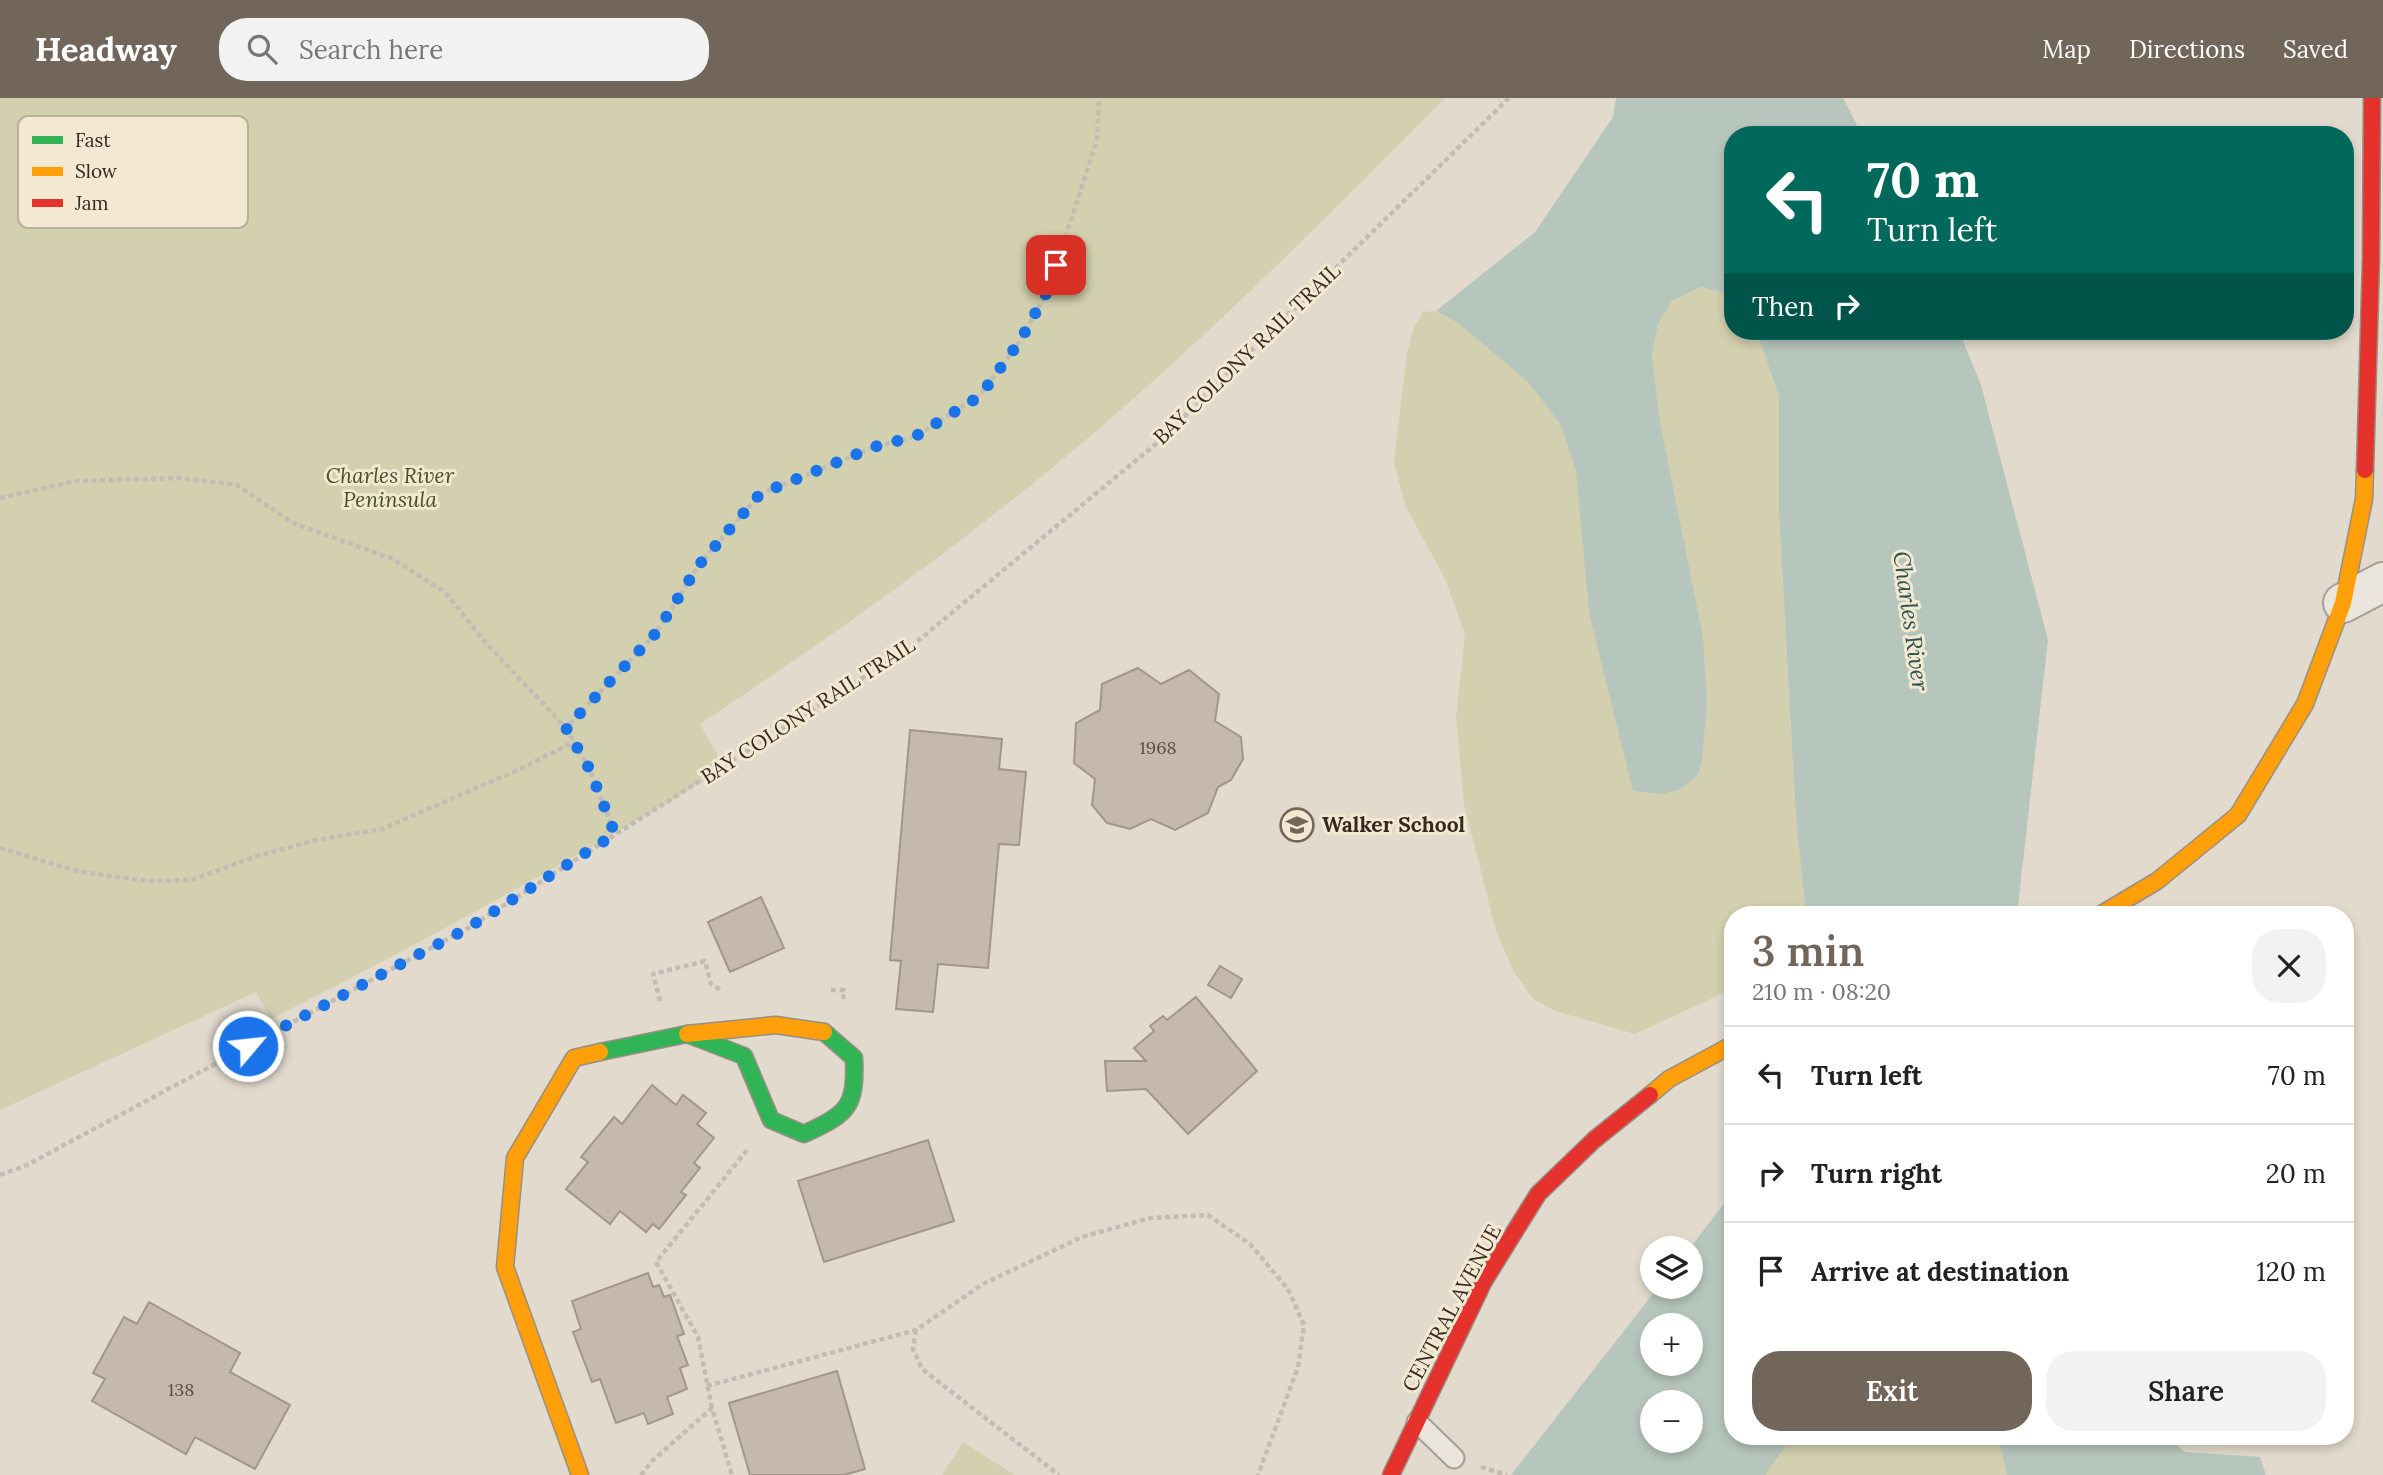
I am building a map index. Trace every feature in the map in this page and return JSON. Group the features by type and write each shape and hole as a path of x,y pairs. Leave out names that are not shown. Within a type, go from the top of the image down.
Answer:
{"main road":[{"path":"2115,906 2157,881 2238,815 2305,704 2343,603 2373,463 2377,259 2372,98"},
{"path":"580,1475 505,1267 515,1158 574,1058 687,1034 776,1025 823,1031 854,1058 856,1090 838,1118 804,1134 771,1120 744,1056 687,1034"},
{"name":"CENTRAL AVENUE","path":"1391,1475 1485,1281 1538,1194 1594,1140 1669,1079 1724,1049"}],"street":[{"path":"2343,603 2383,582"}],"lane":[{"path":"1417,1422 1454,1458"}],"path":[{"path":"566,728 656,633 699,565 760,494 863,451 916,436 980,396 1020,341 1048,290 1097,141 1099,98"},
{"name":"BAY COLONY RAIL TRAIL","path":"0,1175 27,1165 468,928 919,640 1157,443 1509,98"},
{"path":"0,498 76,481 178,478 237,485 293,523 393,559 445,592 486,643 566,728 590,770 615,834"},
{"path":"0,848 81,872 147,881 191,880 257,856 316,839 382,829 520,769 574,742"},
{"path":"707,1386 916,1330 983,1284 1082,1237 1150,1218 1208,1215 1250,1244 1288,1289 1304,1325 1298,1367 1258,1475"},
{"path":"916,1330 913,1349 922,1369 1059,1475"},
{"path":"641,1475 652,1461 712,1408 732,1475"}],"green space":[{"name":"Charles River Peninsula","path":"0,98 1445,98 1226,314 1088,438 898,587 700,724 725,768 503,897 271,1019 256,992 0,1110"},
{"path":"1701,287 1722,292 1724,340 1760,340 1779,397 1779,511 1796,818 1805,906 1724,906 1724,993 1635,1034 1555,1011 1533,999 1513,970 1496,931 1464,804 1456,717 1465,634 1445,579 1405,505 1394,462 1407,353 1414,327 1423,312 1436,311 1458,323 1527,381 1561,425 1576,472 1589,612 1707,702 1703,636 1660,422 1652,356 1658,324 1672,301"},
{"path":"963,1442 1015,1475 942,1475"},
{"path":"1786,1445 2000,1445 2007,1475 1765,1475"}],"water":[{"path":"1616,98 1843,98 1857,126 1724,126 1724,294 1701,287 1672,301 1658,324 1652,356 1660,422 1703,636 1707,702 1702,760 1698,775 1680,789 1663,794 1633,791 1589,612 1576,472 1561,425 1527,381 1458,323 1436,311 1535,232 1613,117"},
{"name":"Charles River","path":"1760,340 1963,340 1981,385 2048,640 2018,906 1805,906 1796,818 1779,511 1779,397"},
{"path":"1724,1203 1724,1445 1786,1445 1765,1475 1511,1475 1649,1299 1703,1299 1703,1236 1699,1236"},
{"path":"2000,1445 2176,1445 2185,1452 2260,1457 2266,1475 2007,1475"}],"building":[{"path":"1138,668 1161,684 1189,670 1219,694 1215,721 1241,737 1243,759 1231,780 1218,787 1208,813 1175,830 1151,819 1130,829 1107,823 1092,805 1095,779 1074,763 1076,723 1100,710 1102,684"},
{"path":"910,730 1002,739 999,769 1026,772 1019,845 999,844 988,968 938,964 933,1012 896,1009 901,961 890,960"},
{"path":"761,897 784,948 730,972 708,922"},
{"path":"1220,966 1242,979 1231,998 1208,985"},
{"path":"1196,997 1257,1071 1188,1134 1146,1089 1107,1091 1105,1061 1146,1061 1134,1048 1154,1031 1150,1026 1163,1016 1167,1020"},
{"path":"652,1085 676,1105 683,1095 706,1113 697,1124 714,1138 694,1163 700,1168 681,1192 686,1195 659,1229 653,1224 646,1232 620,1211 610,1224 566,1189 588,1162 581,1157 614,1117 622,1124"},
{"path":"928,1140 954,1221 824,1262 798,1181"},
{"path":"648,1273 653,1287 659,1285 664,1297 670,1295 684,1334 677,1336 688,1365 680,1368 687,1389 667,1397 673,1414 648,1424 644,1413 616,1423 600,1379 592,1382 573,1332 581,1329 572,1301"},
{"path":"149,1302 240,1353 230,1372 290,1405 255,1469 195,1437 186,1454 92,1401 105,1379 93,1373 124,1317 137,1324"},
{"path":"837,1371 865,1469 844,1475 750,1475 729,1403"}],"traffic: fast":[{"path":"600,1052 687,1034 744,1056 771,1120 804,1134 840,1114 851,1098 853,1088 854,1058 824,1032"}],"traffic: slow":[{"path":"2115,906 2157,881 2238,815 2305,704 2343,603 2364,499 2365,470"},
{"path":"687,1034 776,1025 824,1032"},
{"path":"1650,1095 1669,1079 1724,1049"},
{"path":"580,1475 505,1267 515,1158 574,1058 600,1052"}],"traffic: jam":[{"path":"2365,470 2372,98"},
{"path":"1391,1475 1484,1281 1538,1194 1594,1140 1650,1095"}],"place":[{"name":"Walker School","path":"1297,825"}],"route":[{"path":"248,1046 468,928 615,834 590,770 566,728 656,633 699,565 760,494 874,447 916,436 980,396 1020,341 1048,290 1056,265"}]}
